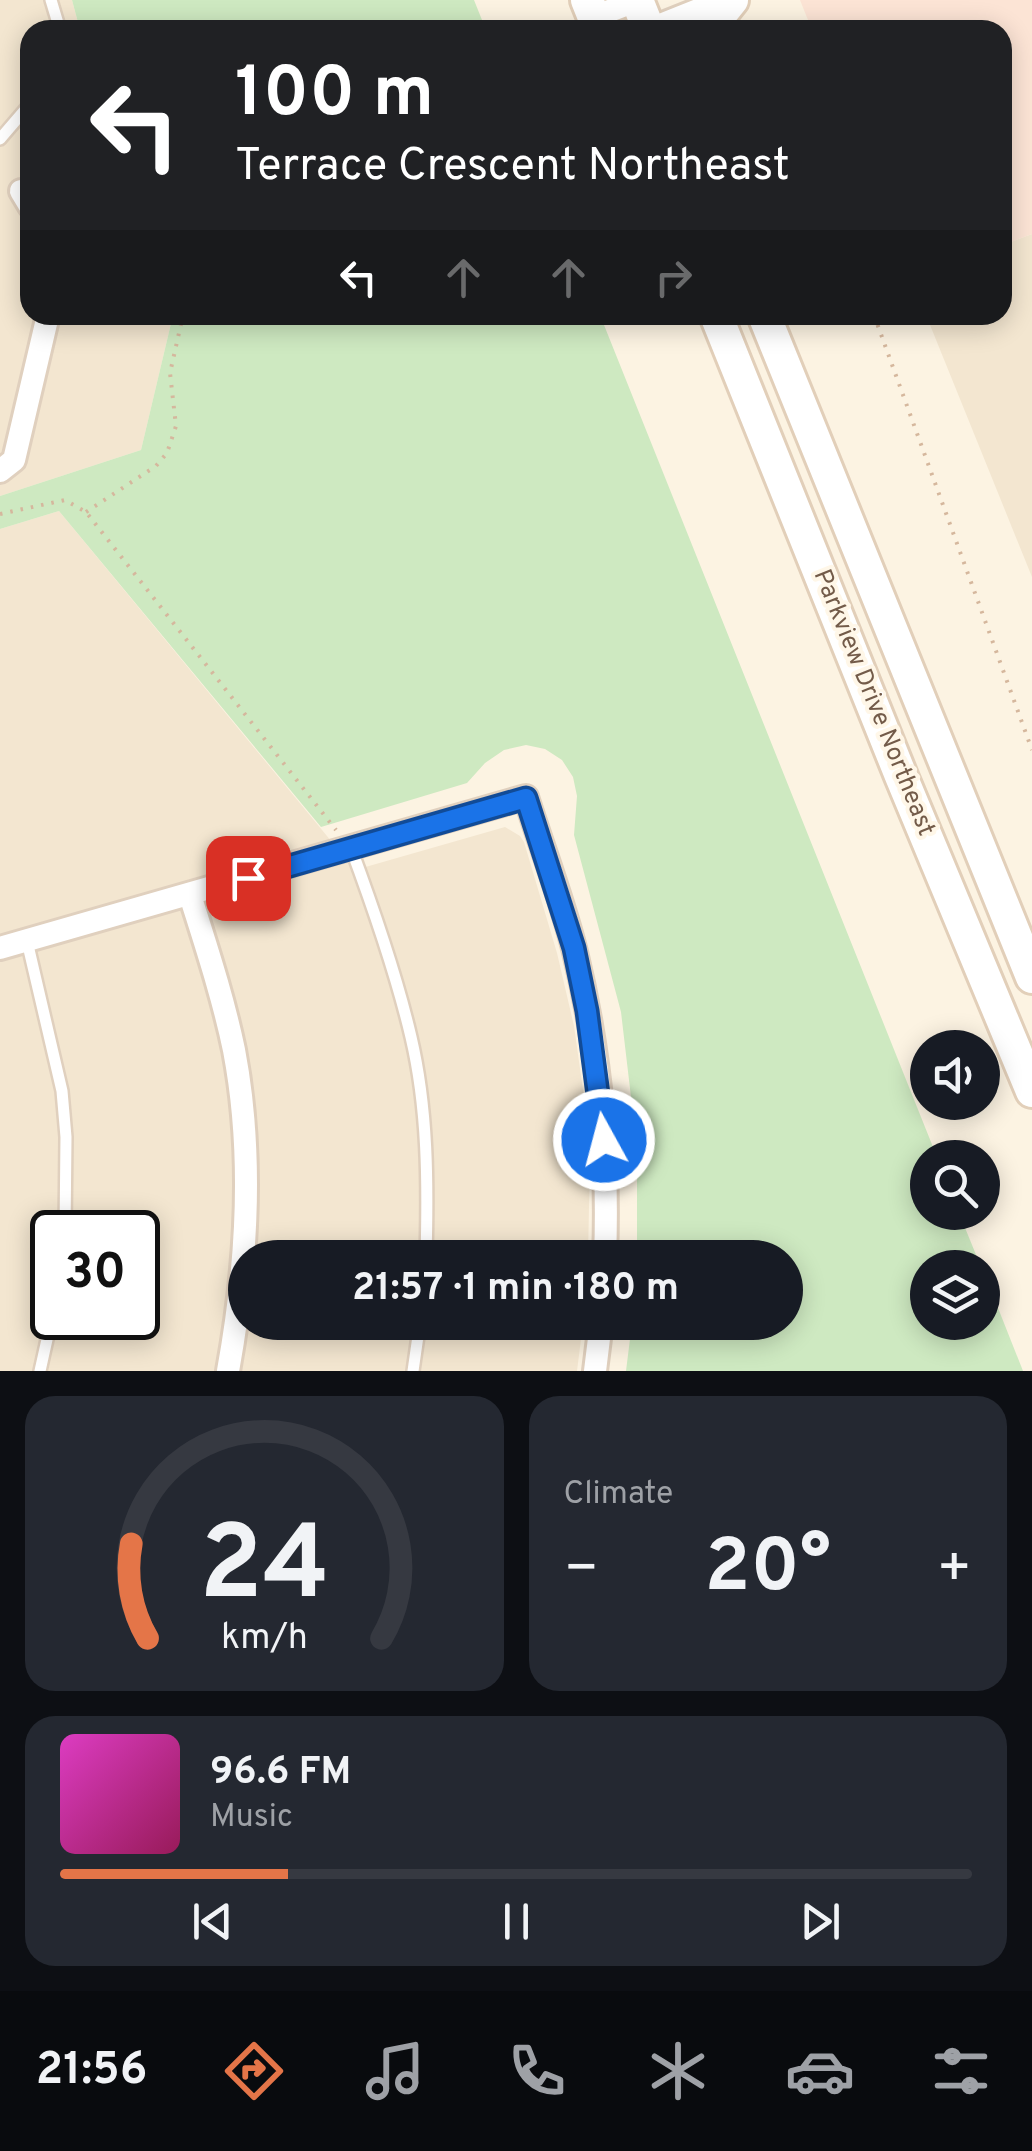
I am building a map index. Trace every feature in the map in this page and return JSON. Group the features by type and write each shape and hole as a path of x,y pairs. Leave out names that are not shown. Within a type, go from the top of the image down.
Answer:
{"main road":[{"path":"716,20 732,0"},
{"name":"Parkview Drive Northeast","path":"720,325 901,776 1028,1069"},
{"name":"Parkview Drive Northeast","path":"768,325 1022,937 1032,977"}],"street":[{"path":"593,16 638,0"},
{"path":"674,20 724,0"},
{"path":"0,471 14,460 46,325"},
{"path":"0,948 526,798 574,948 587,1011 604,1140 605,1240"},
{"path":"190,894 227,1020 244,1133 243,1260 228,1371"},
{"path":"595,1371 599,1340"}],"lane":[{"path":"0,139 20,116"},
{"path":"350,848 378,922 412,1038 425,1128 426,1240"},
{"path":"28,940 62,1091 65,1210"},
{"path":"40,1371 47,1340"},
{"path":"412,1371 417,1340"}],"path":[{"path":"86,512 156,466 167,453 176,426 170,373 181,325"},
{"path":"878,325 1032,750"},
{"path":"0,514 65,500 86,512 350,848"}],"shaded area":[{"path":"0,0 72,0 77,20 20,20 20,325 171,325 141,450 0,496"},
{"path":"800,0 1032,0 1032,234 1012,242 1012,20 808,20"},
{"path":"1032,234 1032,577 930,325 1012,325 1012,242"},
{"path":"59,511 355,870 505,827 520,836 557,953 574,1026 590,1157 588,1240 228,1240 228,1340 581,1340 577,1371 0,1371 0,529"}],"green space":[{"path":"72,0 474,0 482,20 77,20"},
{"path":"171,325 604,325 910,1090 910,1120 922,1120 930,1140 910,1140 910,1230 966,1230 974,1250 910,1250 910,1340 1000,1340 1000,1313 1023,1371 626,1371 630,1340 803,1340 803,1240 637,1240 637,1148 621,1012 574,835 577,796 573,777 562,760 545,749 526,745 504,750 467,783 321,827 59,511 0,529 0,496 141,450"}],"route":[{"path":"248,878 526,798 574,948 587,1011 604,1140"}]}
